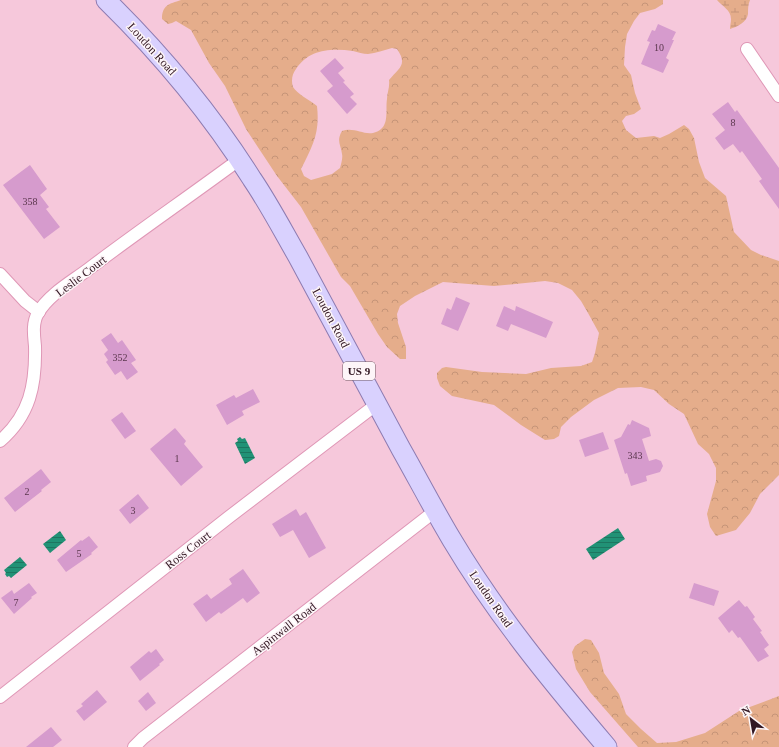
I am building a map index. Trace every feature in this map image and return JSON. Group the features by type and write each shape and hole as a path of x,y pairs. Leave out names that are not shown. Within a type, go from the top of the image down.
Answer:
{"main road":[{"name":"Loudon Road","path":"106,0 180,79 240,159 265,198 435,511 464,561 491,600 547,674 607,747"}],"street":[{"path":"747,49 779,96"},
{"name":"Leslie Court","path":"39,312 49,300 84,273 240,159"},
{"path":"0,274 25,301 39,312 35,320 35,371 30,398 24,414 0,441"},
{"name":"Ross Court","path":"0,697 377,404"},
{"name":"Aspinwall Road","path":"134,747 143,738 435,511"}],"green space":[{"path":"181,0 663,0 663,4 655,9 640,13 627,34 624,65 631,75 635,93 641,109 634,114 626,116 622,121 626,130 636,138 654,136 660,138 684,125 689,129 694,138 699,162 705,178 726,196 734,232 751,250 779,261 779,475 760,494 750,513 736,530 716,536 710,527 707,514 716,481 716,468 709,454 698,444 684,414 669,404 654,390 641,387 618,388 594,400 571,417 561,427 559,436 554,439 545,440 521,425 494,405 452,396 440,386 437,373 442,368 446,367 482,372 526,374 551,368 581,366 592,362 599,333 581,301 572,290 558,283 545,281 494,286 443,282 415,296 400,306 397,314 398,323 406,347 406,359 400,359 387,347 350,286 341,277 301,207 277,176 246,129 225,86 209,63 191,30 176,21 168,24 162,19 163,11 167,6","holes":["392,48 397,49 402,59 402,63 399,69 389,80 385,124 379,131 373,133 350,130 342,131 339,138 342,156 340,168 332,174 311,180 304,176 301,169 315,139 318,115 317,106 301,95 293,87 292,78 301,62 307,57 321,51 345,50 368,54"]},
{"path":"717,0 750,0 748,5 748,14 744,22 730,29 730,13"},
{"path":"585,639 591,640 599,653 604,673 619,694 626,714 657,743 676,742 705,733 739,711 779,696 779,747 638,747 590,692 576,669 572,652 575,646"}],"shaded area":[{"path":"240,437 242,439 245,438 255,458 245,464 235,443"},
{"path":"618,528 625,539 593,560 586,549"},
{"path":"60,531 66,540 50,553 43,544"},
{"path":"20,557 27,565 11,578 9,576 7,577 4,570"}],"building":[{"path":"658,24 676,32 666,58 669,60 663,73 641,64 650,42 647,41 652,30 655,31"},
{"path":"335,58 344,68 338,73 345,81 343,82 354,94 350,97 357,104 347,114 327,91 333,86 320,71"},
{"path":"728,102 735,112 737,110 779,168 779,209 759,181 762,179 742,151 740,153 733,144 724,150 715,138 725,130 712,114"},
{"path":"30,165 47,189 40,195 49,207 46,209 60,227 44,239 3,185"},
{"path":"456,297 470,303 458,331 441,324 447,308 451,310"},
{"path":"504,306 515,311 516,306 553,322 546,338 511,324 508,331 496,326"},
{"path":"111,333 118,343 122,340 136,360 131,363 138,372 127,380 121,371 115,375 106,362 108,360 104,354 108,350 101,340"},
{"path":"253,389 260,402 242,411 244,415 227,425 216,405 234,395 236,398"},
{"path":"122,412 136,431 125,439 111,420"},
{"path":"632,420 649,428 651,436 642,439 649,461 656,459 661,461 663,466 660,472 646,476 647,481 631,486 627,473 625,474 614,440 621,437"},
{"path":"175,428 186,441 184,444 203,467 181,486 150,449"},
{"path":"603,432 609,449 585,457 579,440"},
{"path":"41,469 51,482 15,512 4,498"},
{"path":"138,494 149,508 130,524 119,510"},
{"path":"296,509 300,516 306,512 326,548 309,558 293,530 280,537 272,524"},
{"path":"89,536 98,547 91,553 92,554 66,572 57,560 81,540 82,541"},
{"path":"243,569 260,593 247,603 243,598 221,614 219,612 206,622 193,604 207,594 211,599 232,584 229,579"},
{"path":"29,583 37,593 14,614 1,598 12,590 14,594"},
{"path":"694,583 719,591 714,606 689,598"},
{"path":"739,600 745,607 747,606 755,617 753,619 762,631 760,632 769,645 764,649 769,656 758,662 740,637 738,638 732,630 729,633 718,618"},
{"path":"156,649 164,660 140,681 130,667 149,651 151,653"},
{"path":"97,690 107,702 84,721 76,711 83,706 81,704"},
{"path":"148,692 156,703 146,711 138,701"},
{"path":"51,727 62,740 53,747 26,747"}]}
